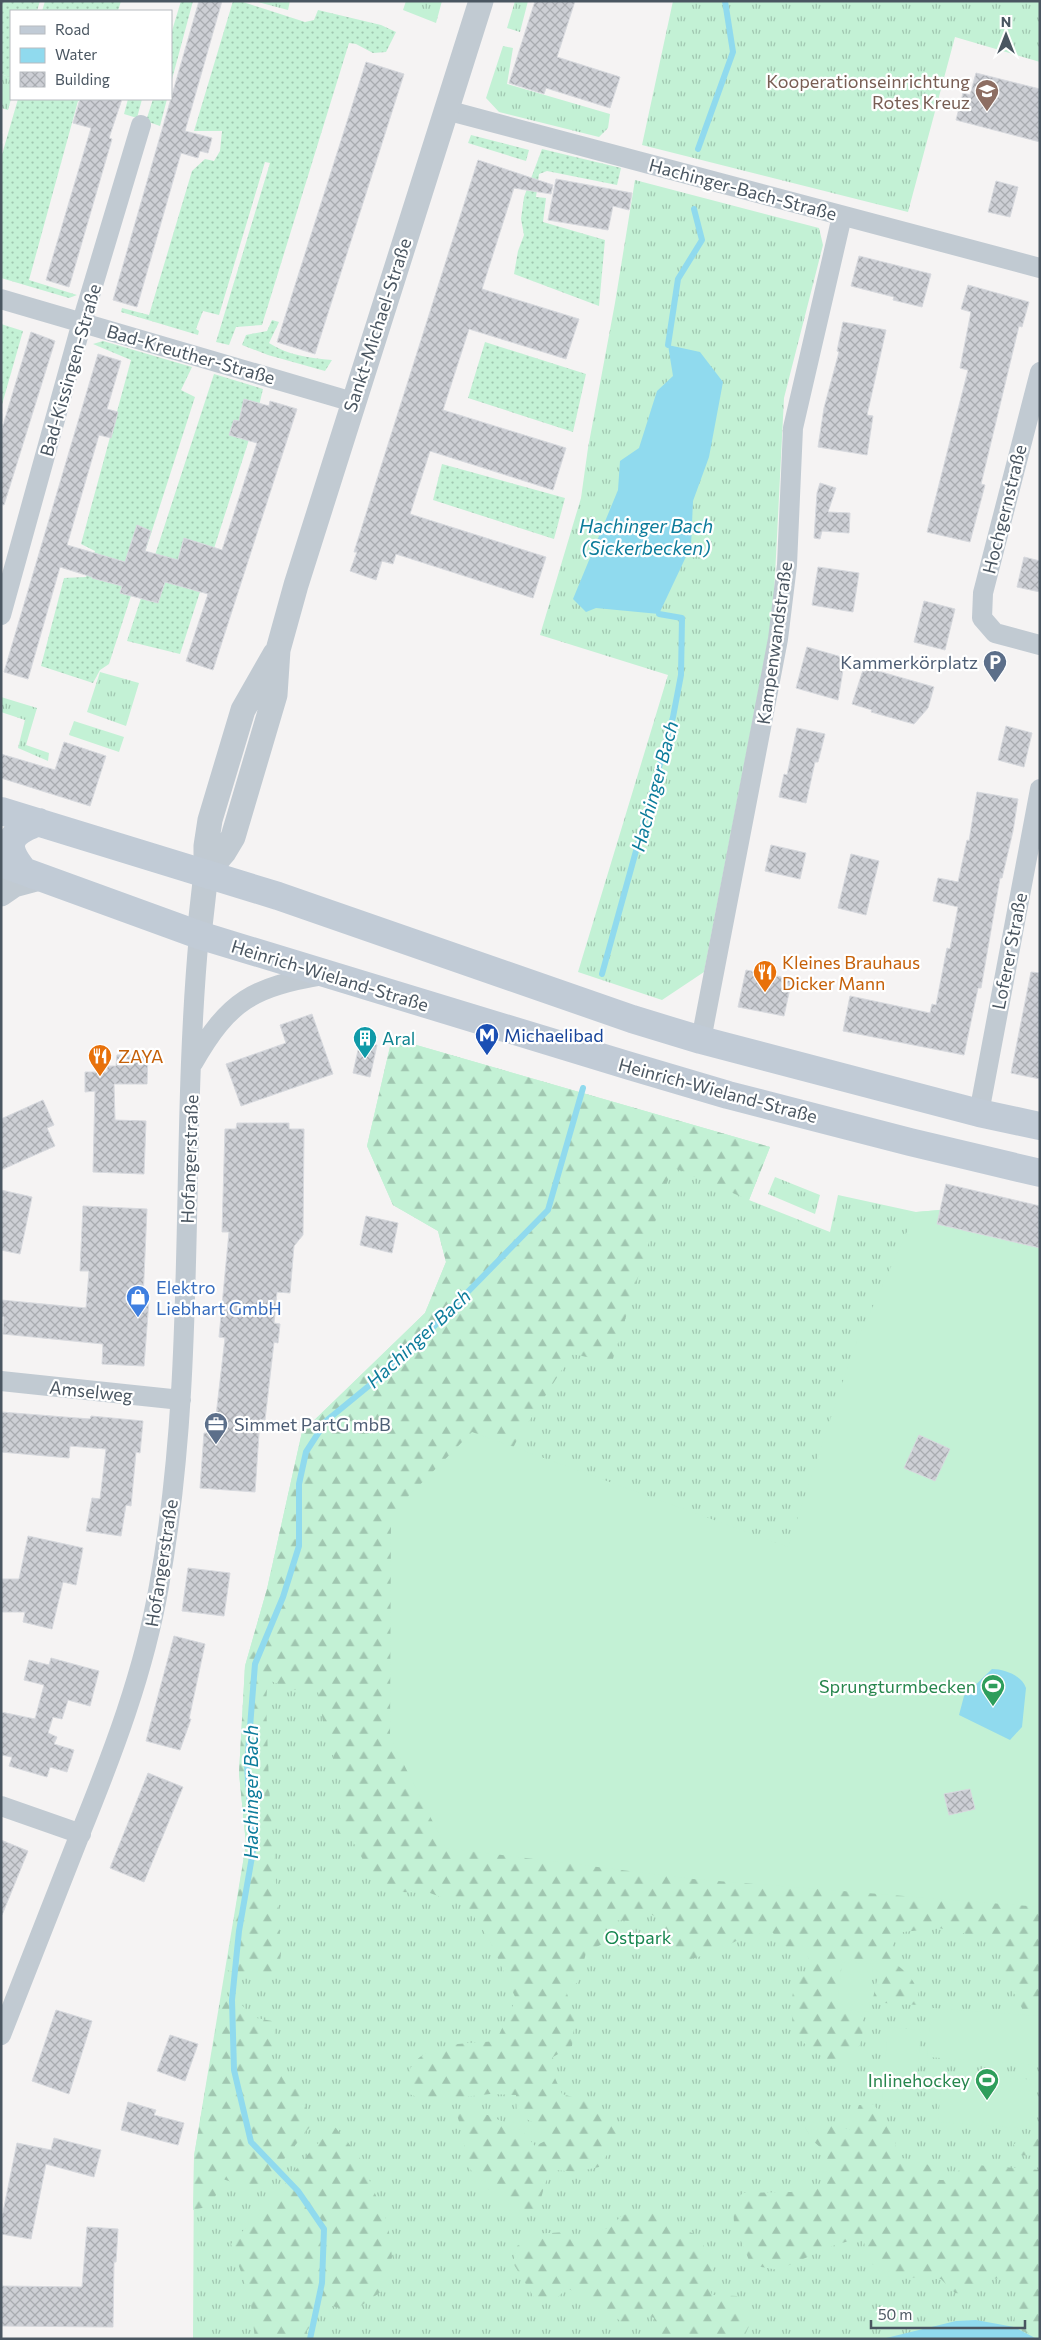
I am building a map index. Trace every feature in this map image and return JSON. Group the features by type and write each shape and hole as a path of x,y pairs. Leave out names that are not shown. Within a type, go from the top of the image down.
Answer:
{"main road":[{"path":"1,811 206,873 345,919 632,1019 701,1040 979,1113 1040,1126"},
{"path":"22,871 14,859 10,846 14,835 21,829 39,822"},
{"name":"Heinrich-Wieland-Straße","path":"22,871 199,935 728,1095 1040,1173"}],"street":[{"name":"Sankt-Michael-Straße","path":"206,873 224,852 232,837 275,695 278,650 353,402 481,1"},
{"name":"Hachinger-Bach-Straße","path":"446,110 1040,268"},
{"name":"Bad-Kissingen-Straße","path":"1,615 82,322 141,125"},
{"name":"Kampenwandstraße","path":"701,1040 778,639 787,565 793,428 842,216"},
{"name":"Bad-Kreuther-Straße","path":"1,299 353,402"},
{"name":"Hochgernstraße","path":"1040,372 983,592 982,618 995,633 1040,645"},
{"name":"Loferer Straße","path":"979,1113 1040,789"},
{"path":"1,826 9,822 39,822"},
{"path":"1,894 14,885 22,871"},
{"path":"199,935 206,873"},
{"name":"Hofangerstraße","path":"1,2035 123,1726 148,1641 169,1528 181,1400 192,1064 199,935"},
{"name":"Hofangerstraße","path":"192,1064 218,1022 245,998 276,985 329,974"},
{"name":"Amselweg","path":"1,1382 181,1400"},
{"path":"1,1806 81,1834"}],"green space":[{"path":"1,1 40,1 37,10 10,10 10,78 1,74"},
{"path":"45,1 121,1 118,10 42,10"},
{"path":"181,1 193,1 172,79 172,31"},
{"path":"233,1 240,1 305,22 314,20 318,10 381,25 396,32 386,52 373,53 356,44 349,43 262,325 236,327 229,345 216,342 270,163 265,162 219,315 203,311 196,329 199,331 198,335 121,312 122,308 149,315 192,171 205,159 214,161 220,151 222,131 194,131"},
{"path":"254,1 290,1 288,10"},
{"path":"406,1 442,1 436,23 403,10"},
{"path":"515,1 528,1 520,32 507,28"},
{"path":"673,1 1040,1 1040,62 955,37 908,212 642,145"},
{"path":"503,46 513,48 507,84 610,114 608,128 599,137 499,112 486,98"},
{"path":"1,74 10,78 11,100 8,110 1,108"},
{"path":"18,100 91,100 90,102 78,101 29,280 77,295 69,298 1,278 1,158"},
{"path":"128,100 142,100 137,118 124,114"},
{"path":"153,100 167,100 160,126 146,121"},
{"path":"471,135 529,150 526,161 468,143"},
{"path":"542,149 621,168 617,185 547,171 539,174 536,197 546,198 543,222 605,240 599,306 514,274 518,251 524,235 521,219 524,197"},
{"path":"635,180 819,228 823,245 784,398 773,615 704,972 662,1000 578,972 668,675 540,635 581,498"},
{"path":"272,320 279,322 269,343 291,353 332,360 325,371 268,355 242,345 246,335 267,331"},
{"path":"1,324 23,331 1,408"},
{"path":"103,341 192,367 181,390 195,397 109,664 100,670 93,683 41,666 64,578 86,577 95,551 81,544 131,360 93,344"},
{"path":"485,342 586,374 573,432 468,398"},
{"path":"214,374 263,389 256,418 180,654 127,641"},
{"path":"442,464 565,498 554,539 433,500"},
{"path":"100,672 139,683 126,726 87,712"},
{"path":"1,697 37,708 26,745 49,753 48,761 18,748 25,720 1,712"},
{"path":"74,721 124,737 119,752 69,735"},
{"name":"Ostpark","path":"392,1038 770,1147 749,1200 830,1232 838,1195 916,1212 940,1210 937,1224 1040,1248 1040,2339 193,2339 194,2156 246,1844 239,1773 245,1666 267,1589 302,1432 425,1313 446,1262 438,1231 393,1205 367,1146"},
{"path":"392,1038 770,1147 749,1200 672,1167 612,1362 572,1354 517,1440 500,1474 1040,1873 1040,2013 1024,2012 1000,1967 1004,1942 939,1928 903,1932 893,1943 891,1961 912,1979 919,1998 919,2005 884,2003 873,1998 879,1972 875,1960 846,1969 837,1977 837,1999 861,2010 862,2038 849,2063 832,2064 805,2044 793,2030 791,2004 795,1981 812,1968 805,1949 786,1947 772,1932 745,1936 718,1951 688,1960 662,1934 663,1920 650,1914 632,1921 606,1920 602,1944 586,1953 578,1982 566,1991 575,2016 572,2046 553,2057 555,2078 562,2094 590,2103 604,2112 614,2127 618,2138 599,2167 576,2172 555,2170 547,2180 541,2199 534,2210 513,2210 481,2183 467,2165 462,2131 456,2112 488,2115 521,2130 535,2146 545,2141 537,2124 517,2115 516,2095 490,2094 428,2101 409,2094 408,2075 413,2064 422,2056 445,2046 496,2041 516,1999 490,1941 468,1907 430,1893 402,1892 373,1878 351,1838 337,1837 342,1785 323,1722 317,1685 294,1690 268,1680 266,1701 269,1785 281,1953 278,1976 248,1975 226,1970 246,1844 239,1773 245,1666 267,1589 302,1432 425,1313 446,1262 438,1231 393,1205 367,1146"},
{"path":"775,1177 820,1195 815,1214 768,1194"},
{"path":"940,1210 937,1224 1040,1248 1040,1907 693,1879 446,1848 390,1737 391,1514 472,1432 788,1547 854,1348 916,1212"},
{"path":"842,1962 873,1964 869,2012 837,2009"},
{"path":"221,2000 241,2004 252,2017 272,2021 276,2040 271,2053 274,2072 295,2083 313,2123 261,2188 251,2189 223,2179 211,2206 193,2210 194,2156"},
{"path":"931,2008 1040,2016 1040,2065 927,2057"},
{"path":"888,2027 921,2030 915,2103 882,2100"},
{"name":"Inlinehockey","path":"942,2072 1036,2080 1033,2129 938,2122"},
{"path":"859,2105 874,2105 893,2130 898,2158 918,2160 927,2164 938,2180 951,2180 964,2164 1040,2170 1040,2339 1014,2327 1017,2288 1008,2277 984,2280 974,2295 955,2293 941,2279 899,2277 868,2262 863,2237 835,2245 778,2270 751,2265 734,2224 733,2202 743,2193 791,2192 827,2185 825,2170 828,2154 813,2141 805,2127 822,2122 850,2130"},
{"path":"334,2126 359,2156 388,2224 392,2257 385,2289 352,2312 326,2304 306,2332 313,2339 255,2339 250,2297 231,2244 281,2189 309,2153"},
{"path":"1028,2138 1040,2138 1040,2156 1013,2155 1014,2144"},
{"path":"661,2208 672,2214 676,2225 700,2237 713,2268 707,2280 712,2295 737,2296 751,2322 743,2339 662,2339 654,2318 640,2312 628,2326 586,2298 567,2288 552,2303 535,2299 513,2263 517,2246 535,2234 566,2232 575,2247 597,2231 610,2228 622,2215"}],"water":[{"name":"Hachinger Bach (Sickerbecken)","path":"668,345 700,352 723,382 709,457 693,501 691,546 659,614 596,608 586,612 573,599 618,490 620,461 639,448 657,391 673,376"},
{"name":"Sprungturmbecken","path":"992,1669 1012,1674 1021,1680 1026,1688 1022,1727 1010,1740 959,1715 964,1696"},
{"path":"976,2320 1014,2327 1037,2339 882,2339 956,2321"}],"building":[{"path":"199,1 222,1 185,131 212,138 208,153 200,151 198,158 181,153 137,307 113,300"},
{"path":"535,1 575,1 557,57 620,77 610,108 546,88 544,94 509,83"},
{"path":"366,62 404,74 315,354 277,342"},
{"path":"976,73 1040,89 1040,142 956,120 963,93 970,95"},
{"path":"80,100 122,100 109,138 112,139 69,287 46,280 91,128 73,123"},
{"path":"478,160 553,185 551,194 514,188 482,289 579,319 566,359 469,329 443,410 566,448 553,490 430,451 410,514 546,557 533,598 396,554 393,564 382,561 376,580 350,571 357,552 354,552"},
{"path":"556,179 632,193 629,210 613,206 608,230 548,220"},
{"path":"996,181 1018,187 1010,217 988,212"},
{"path":"859,256 931,274 922,307 893,300 894,297 851,286"},
{"path":"968,285 1029,302 1022,327 1019,326 981,484 985,485 970,542 927,532 968,370 960,368 971,312 961,309"},
{"path":"843,322 886,330 867,415 873,416 867,455 818,447 824,408 839,352 837,351"},
{"path":"31,332 55,341 4,505 1,504 1,432"},
{"path":"98,354 121,361 107,409 118,412 111,438 99,435 67,545 125,562 137,525 151,531 145,551 178,560 184,538 222,550 257,443 229,435 234,420 239,421 244,399 269,406 270,401 297,409 213,670 186,661 208,594 165,582 158,603 120,593 122,586 60,567 28,679 4,672"},
{"path":"820,483 836,488 828,512 850,513 849,533 822,531 820,539 814,538 817,493"},
{"path":"1024,557 1040,561 1040,592 1017,587"},
{"path":"818,567 859,573 853,612 812,605"},
{"path":"924,601 955,609 945,650 914,642"},
{"path":"807,647 845,658 838,700 796,688"},
{"path":"864,667 934,687 928,708 914,724 871,712 872,710 852,704"},
{"path":"1006,726 1032,733 1024,767 998,760"},
{"path":"797,728 825,734 818,762 815,762 806,803 779,797 784,774 787,775"},
{"path":"64,742 106,756 90,806 1,778 1,754 55,770"},
{"path":"977,792 1018,799 1013,831 1002,878 1000,878 981,988 978,988 964,1055 843,1031 850,996 930,1013 932,1004 936,1005 947,948 950,949 958,907 933,901 938,878 958,882 967,840 969,841"},
{"path":"771,845 806,853 800,879 765,871"},
{"path":"851,854 879,861 866,915 838,908"},
{"name":"Kleines Brauhaus Dicker Mann","path":"746,970 792,979 784,1016 738,1007"},
{"path":"1031,972 1040,973 1040,1079 1011,1073"},
{"path":"312,1014 333,1074 241,1106 226,1064 286,1043 280,1025"},
{"name":"Aral","path":"360,1041 377,1045 370,1077 353,1073"},
{"path":"117,1055 148,1055 147,1084 114,1084 115,1120 146,1121 144,1174 93,1172 95,1091 85,1092 85,1072 107,1072 107,1066 116,1066"},
{"path":"43,1100 54,1125 47,1128 55,1146 1,1170 1,1119"},
{"path":"237,1123 289,1123 289,1129 304,1129 303,1235 294,1246 290,1293 277,1292 274,1323 280,1324 278,1343 274,1342 265,1420 260,1419 255,1492 200,1488 204,1433 214,1433 225,1338 219,1337 229,1232 222,1232 225,1129 236,1129"},
{"path":"946,1184 1040,1206 1040,1248 937,1224"},
{"path":"1,1190 32,1197 20,1254 1,1250"},
{"path":"83,1206 147,1209 143,1300 149,1300 144,1366 102,1364 103,1344 3,1334 4,1317 1,1316 1,1300 86,1308 89,1271 80,1271"},
{"path":"366,1216 398,1223 392,1253 360,1245"},
{"path":"1,1412 90,1419 91,1416 143,1421 140,1453 136,1452 131,1506 126,1505 121,1536 86,1531 92,1498 100,1499 106,1449 70,1446 69,1458 1,1452"},
{"path":"919,1435 950,1449 935,1481 904,1468"},
{"path":"28,1536 83,1548 76,1585 63,1582 52,1629 23,1622 25,1612 1,1612 1,1579 19,1579"},
{"path":"188,1568 230,1573 224,1616 182,1611"},
{"path":"174,1636 205,1644 189,1719 191,1719 180,1750 146,1741"},
{"path":"51,1658 99,1671 90,1706 68,1700 62,1719 53,1717 48,1733 57,1737 54,1744 74,1750 67,1772 50,1767 47,1777 9,1766 12,1757 1,1755 1,1712 35,1719 44,1685 24,1680 29,1660 49,1665"},
{"path":"148,1773 183,1787 144,1882 110,1868"},
{"path":"970,1789 975,1809 949,1815 944,1794"},
{"path":"1,1840 28,1851 2,1915 1,1915"},
{"path":"56,2010 92,2021 69,2094 32,2081"},
{"path":"170,2035 198,2044 185,2081 157,2071"},
{"path":"128,2102 156,2110 154,2115 184,2123 178,2145 121,2130"},
{"path":"54,2138 101,2150 94,2177 46,2164 31,2239 1,2234 1,2222 17,2143 51,2150"},
{"path":"87,2227 118,2229 116,2262 114,2262 113,2327 1,2326 1,2286 82,2287"}],"waterway":[{"path":"698,149 733,52 725,1"},
{"path":"668,345 678,279 702,240 694,209"},
{"name":"Hachinger Bach","path":"602,974 673,717 681,675 682,618 659,614"},
{"name":"Hachinger Bach","path":"310,2339 322,2283 324,2229 298,2191 251,2142 234,2070 232,2000 239,1931 253,1851 247,1765 255,1664 283,1597 299,1546 299,1484 306,1452 326,1421 404,1357 548,1210 583,1088"}],"place":[{"name":"Kooperationseinrichtung Rotes Kreuz","path":"987,112"},
{"name":"Kammerkörplatz","path":"995,683"},
{"name":"Kleines Brauhaus Dicker Mann","path":"765,993"},
{"name":"Michaelibad","path":"487,1056"},
{"name":"Aral","path":"365,1059"},
{"name":"ZAYA","path":"100,1077"},
{"name":"Elektro Liebhart GmbH","path":"138,1318"},
{"name":"Simmet PartG mbB","path":"216,1445"},
{"name":"Sprungturmbecken","path":"993,1707"},
{"name":"Inlinehockey","path":"987,2101"}]}
